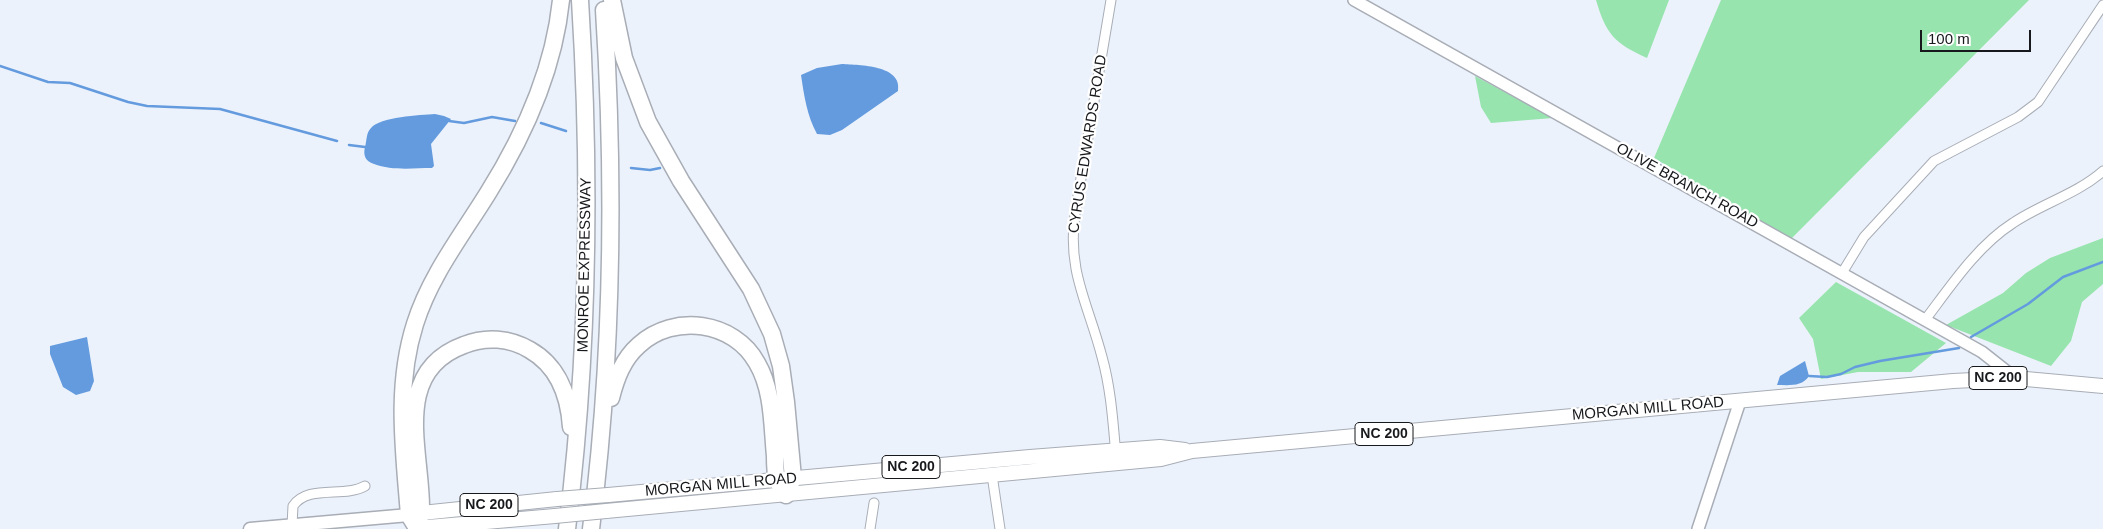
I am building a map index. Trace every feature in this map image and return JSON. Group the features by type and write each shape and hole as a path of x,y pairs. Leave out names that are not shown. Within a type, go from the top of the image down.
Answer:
{"highway":[{"path":"417,523 401,408 404,374 414,325 434,278 502,170 526,125 536,102 551,53 561,0"},
{"name":"MONROE EXPRESSWAY","path":"567,529 583,359 587,257 586,114 580,0"},
{"name":"MONROE EXPRESSWAY","path":"591,529 607,360 611,249 610,113 604,0"},
{"path":"612,0 620,42 629,74 652,129 681,181 759,304 772,334 784,384 786,495"},
{"path":"598,462 613,390 627,358 638,346 653,335 679,326 698,325 717,330 734,338 748,350 759,365 770,403 785,479"},
{"path":"417,523 414,424 415,406 419,390 427,374 439,360 453,350 476,341 501,340 524,347 544,360 555,373 562,387 569,412 572,484"}],"main road":[{"name":"MORGAN MILL ROAD","path":"250,529 292,525 417,523 556,516 992,475 1117,457 1160,447 1192,451 1953,381 2015,378 2103,386"},
{"name":"MORGAN MILL ROAD","path":"417,523 557,499 1030,457 1117,457"}],"street":[{"name":"CYRUS EDWARDS ROAD","path":"1111,0 1076,209 1072,246 1076,272 1106,374 1117,457"},
{"name":"OLIVE BRANCH ROAD","path":"1354,0 1982,352 2015,378"},
{"path":"1842,273 1864,237 1934,161 2018,117 2038,102 2103,5"},
{"path":"1925,320 1964,268 2012,223 2084,185 2103,172"},
{"path":"1698,529 1740,401"},
{"path":"992,475 1000,529"},
{"path":"292,525 292,511 300,499 308,495 352,491 365,486"},
{"path":"870,529 874,503"}],"green space":[{"path":"1596,0 1669,0 1647,58 1619,42 1613,36 1604,21"},
{"path":"1721,0 2029,0 1791,239 1654,158"},
{"path":"1475,76 1553,118 1491,123 1481,107"},
{"path":"2103,238 2103,284 2082,302 2071,341 2051,366 1946,325 2003,293 2026,273 2050,258"},
{"path":"1836,282 1946,343 1911,372 1858,372 1821,379 1813,339 1799,318"}],"water":[{"path":"842,64 869,66 887,71 898,82 898,91 842,130 830,135 817,134 808,113 801,75 817,68"},
{"path":"435,114 451,119 431,144 434,166 432,168 388,168 371,163 365,157 367,134 376,124 401,117"},
{"path":"87,337 94,381 90,391 76,395 63,387 50,354 50,346"},
{"path":"1805,361 1809,376 1806,380 1795,385 1777,385 1780,376"}],"waterway":[{"path":"0,66 48,82 70,83 128,102 147,106 220,109 337,141"},
{"path":"449,121 464,123 492,117 515,121"},
{"path":"541,123 566,131"},
{"path":"349,145 365,147"},
{"path":"631,168 650,170 660,168"},
{"path":"1971,337 2028,304 2063,277 2103,262"},
{"path":"1809,376 1827,377 1880,361 1959,348"}]}
